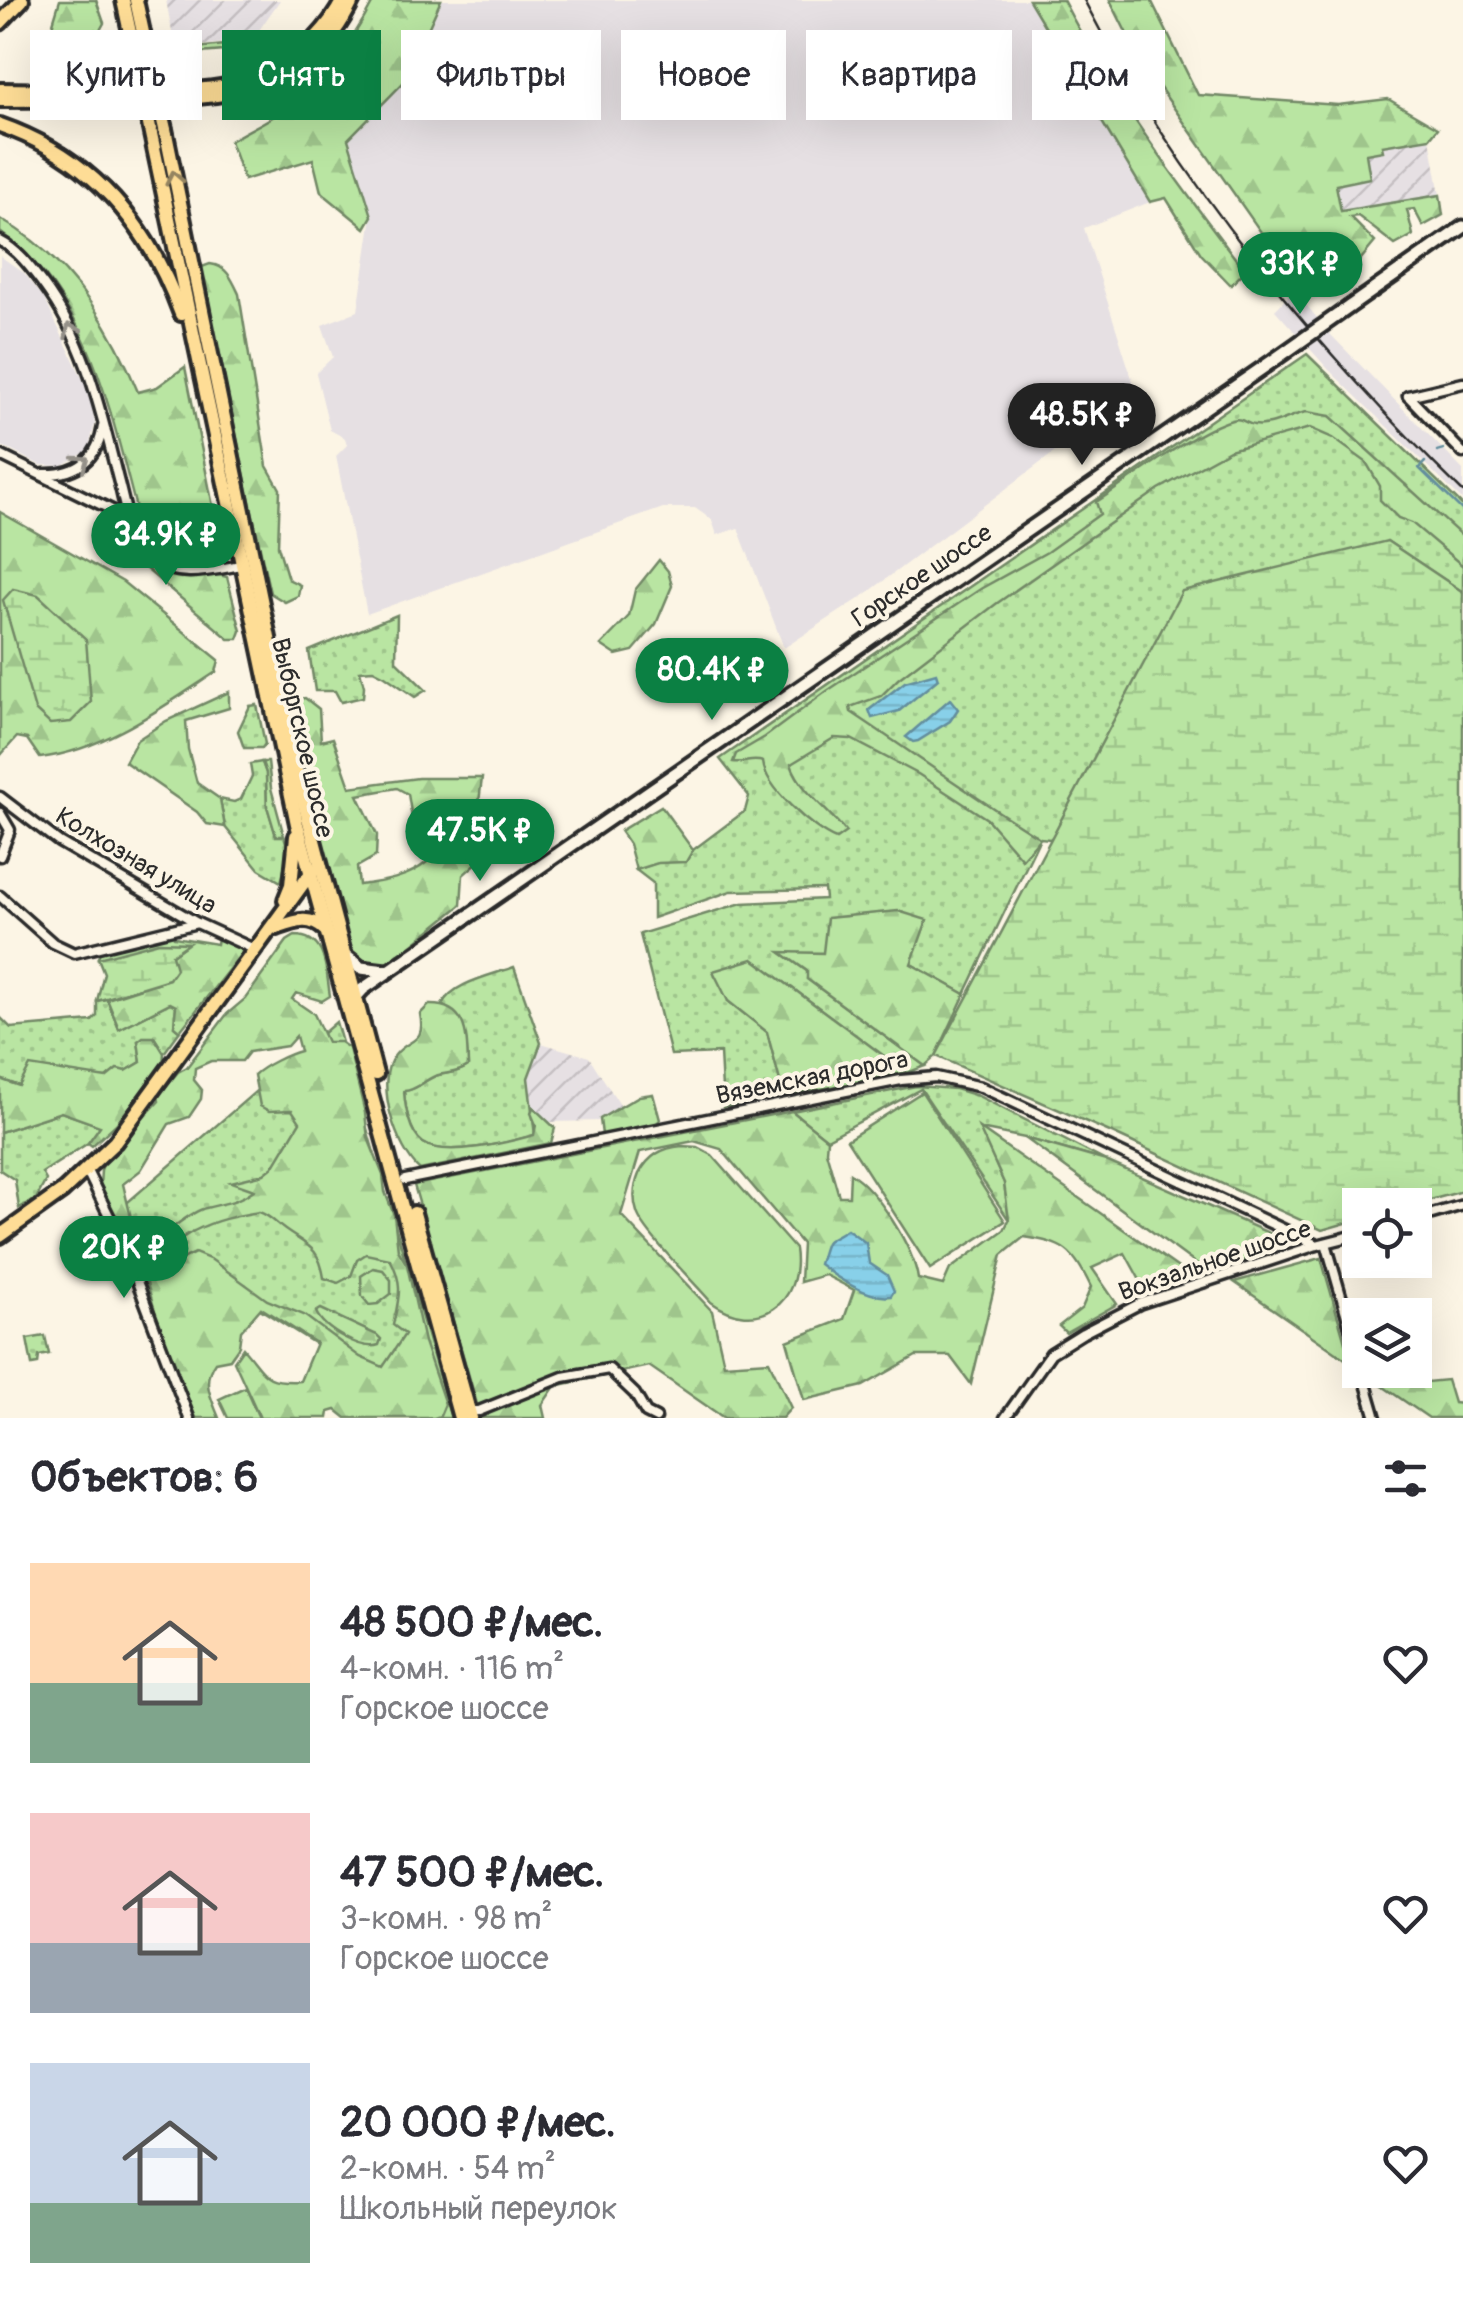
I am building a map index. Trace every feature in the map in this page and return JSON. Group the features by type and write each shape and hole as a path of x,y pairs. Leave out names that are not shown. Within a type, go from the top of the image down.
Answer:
{"main road":[{"path":"0,24 22,0"},
{"name":"Выборгское шоссе","path":"123,0 133,30"},
{"name":"Выборгское шоссе","path":"136,0 140,30"},
{"path":"0,90 200,90 244,83 300,53 323,30 342,0"},
{"path":"0,100 200,98 246,92 306,60 330,36 353,0"},
{"name":"Выборгское шоссе","path":"156,120 327,932 354,1000 465,1415"},
{"path":"0,124 58,152 126,211 150,244 170,284 195,350"},
{"name":"Выборгское шоссе","path":"158,130 195,350 297,824 344,954 465,1415"},
{"name":"Горское шоссе","path":"354,1000 390,970 1463,227"},
{"path":"282,911 291,886 297,824"},
{"path":"0,1236 87,1171 115,1142 314,872"},
{"path":"190,1042 228,999 314,872"},
{"path":"278,928 305,919 327,932"},
{"name":"Горское шоссе","path":"354,1000 449,932"},
{"path":"344,954 362,968 375,972 390,970"}],"street":[{"path":"0,241 31,268 60,307 84,358 130,526 143,551 173,570 193,572 241,565"},
{"path":"1463,384 1408,396 1463,453"},
{"path":"37,473 63,474 82,466 96,451 104,422"},
{"path":"0,455 116,512 130,526"},
{"name":"Колхозная улица","path":"0,798 60,842 197,924 256,950"},
{"path":"0,813 10,830 0,856"},
{"path":"0,896 53,943 74,952 197,924"},
{"name":"Вяземская дорога","path":"405,1180 901,1080 936,1077 981,1087 1321,1244"},
{"path":"87,1171 122,1242 189,1418"},
{"path":"1432,1215 1463,1205"},
{"name":"Вокзальное шоссе","path":"1005,1418 1051,1353 1083,1332 1139,1304 1342,1239"},
{"path":"1321,1244 1342,1308"},
{"path":"444,1418 479,1411 563,1378 609,1369 635,1394 646,1413 656,1418"},
{"path":"1367,1388 1376,1418"}],"shaded area":[{"path":"166,0 280,0 259,30 222,30 222,43 202,45 202,30 172,30"},
{"path":"441,0 1029,0 1047,30 1032,30 1032,120 1101,120 1150,202 1084,228 1136,391 862,597 784,648 738,528 717,535 712,520 695,508 663,508 367,614 336,456 347,445 345,438 330,430 316,373 333,357 322,325 358,311 372,216 348,139 367,120 381,120 381,105 401,85 401,120 601,120 601,30 427,30"},
{"path":"1430,138 1440,195 1341,211 1335,184 1370,177 1365,155 1382,146"},
{"path":"0,256 24,273 44,298 91,404 95,423 88,451 60,466 40,465 0,445"},
{"path":"1294,290 1331,335 1463,470 1463,501 1329,370 1275,310"},
{"path":"541,1043 589,1057 622,1108 602,1121 550,1122 533,1107 528,1078"}],"green space":[{"path":"60,0 96,0 104,23 100,30 51,30"},
{"path":"374,0 441,0 427,30 401,30 401,85 381,105 381,30 358,30"},
{"path":"1029,0 1063,0 1079,30 1047,30"},
{"path":"1110,0 1151,0 1198,95 1338,105 1388,99 1438,128 1430,138 1382,146 1383,151 1366,154 1370,178 1336,185 1341,211 1440,195 1443,215 1423,226 1414,209 1407,210 1413,235 1395,245 1358,216 1350,217 1375,242 1356,265 1305,295 1165,95 1165,30 1125,30"},
{"path":"222,45 222,51 202,53 202,47"},
{"path":"266,120 367,120 348,139 372,216 365,228 321,192 313,159 244,180 230,141"},
{"path":"1101,120 1135,120 1245,271 1231,285 1201,254 1166,198 1150,202"},
{"path":"0,219 46,252 84,294 114,341 138,392 157,387 185,367 223,556 180,560 144,537 110,412 80,331 59,294 33,261 0,232"},
{"path":"210,264 225,270 239,294 267,466 280,489 278,546 288,579 300,585 298,596 285,602 270,593 199,268"},
{"path":"1307,354 1463,506 1463,592 1387,541 1050,839 1040,838 965,994 911,964 823,953 782,953 808,972 807,979 925,1066 907,1073 753,959 728,1001 767,1032 784,1096 723,1107 720,1053 671,1055 640,934 742,903 825,899 824,889 731,891 653,918 653,883 636,870 693,850 745,811 749,796 720,759"},
{"path":"1307,412 1330,416 1463,537 1463,566 1380,500 1380,486 1366,462 1333,438 1310,428 1230,450 1159,489 996,604 881,696 850,707 851,712 1040,838 1022,859 987,819 918,774 851,739 834,738 791,764 808,792 846,832 836,839 792,806 772,783 763,762 733,762 736,754 827,691 982,588 1047,552 1100,514 1096,502 1182,445 1232,420 1261,425"},
{"path":"0,512 123,582 219,660 216,672 132,725 87,746 40,758 27,739 17,737 0,756"},
{"path":"1387,541 1463,592 1463,1191 1432,1200 1432,1188 1342,1188 1342,1224 1322,1230 936,1056 1182,591"},
{"path":"659,560 668,571 672,586 656,624 633,651 616,655 601,645 629,616 635,590"},
{"path":"144,567 181,578 227,577 241,631 238,639 229,639"},
{"path":"13,589 38,595 86,639 91,702 71,722 50,724 35,710 3,600"},
{"path":"397,615 396,661 426,690 415,697 373,670 360,671 363,697 341,702 335,691 315,691 309,651"},
{"path":"229,692 229,708 186,721 197,783 220,799 225,827 207,824 197,812 125,762 137,740 166,721"},
{"path":"305,698 319,709 321,741 333,738 350,787 418,778 482,778 479,802 502,813 488,853 463,875 461,905 387,965 374,969 352,958 347,948 303,770 297,699","holes":["397,788 408,794 414,830 427,862 403,876 359,885 357,867 376,856 377,835 358,795"]},
{"path":"257,705 265,744 262,748 244,748 238,731 250,706"},
{"path":"262,762 267,806 276,835 284,836 289,852 281,882 259,869 225,827 220,799 241,799 252,776 250,764"},
{"path":"262,762 268,762 284,836 276,836 267,806"},
{"path":"661,806 693,850 686,862 658,863 636,870 629,844 620,831"},
{"path":"898,911 927,920 911,964 965,994 936,1056 925,1066 807,979 807,971 780,952 823,953 827,918"},
{"path":"173,930 174,937 217,944 218,937 245,949 180,1031 174,1026 176,1006 170,1003 119,1029 107,999 169,979 172,955 187,944 98,958 100,951"},
{"path":"295,936 313,942 326,966 330,996 322,1001 296,993 292,999 314,1014 327,1042 340,1042 349,1048 368,1138 394,1215 398,1250 407,1265 424,1342 445,1404 440,1416 434,1418 346,1418 336,1410 329,1412 328,1418 260,1418 234,1361 243,1348 271,1378 300,1381 316,1343 261,1308 241,1331 239,1346 230,1359 215,1362 211,1369 209,1390 219,1418 196,1418 164,1340 145,1277 131,1247 139,1240 158,1243 172,1239 169,1230 192,1214 237,1200 254,1190 231,1182 264,1174 273,1167 300,1122 292,1110 269,1111 260,1106 254,1075 300,1051 296,1036 287,1046 249,1052 242,1061 211,1061 195,1068 194,1080 202,1090 201,1099 189,1117 169,1124 141,1170 123,1184 133,1226 126,1236 100,1187 105,1159 159,1101 158,1096 187,1067 227,1014 245,999 287,941","holes":["263,1214 311,1248 324,1278 338,1283 351,1276 357,1260 366,1254 390,1259 399,1284 393,1325 405,1334 383,1367 360,1357 304,1315 267,1300 212,1260 195,1253 172,1264 155,1263 157,1253 202,1227 233,1217"]},
{"path":"159,942 189,943 172,955 176,969 169,979 97,1001 104,973 98,958"},
{"path":"753,959 907,1073 784,1096 767,1032 728,1001 713,971"},
{"path":"514,967 541,1043 528,1078 535,1135 462,1149 423,1143 411,1126 404,1091 468,1066 461,1023 442,1005 463,985"},
{"path":"107,999 119,1029 170,1003 176,1006 174,1026 180,1031 164,1053 154,1037 138,1041 141,1062 126,1071 117,1069 106,1078 74,1075 19,1086 0,1079 0,1017 11,1028 92,1021 97,1016 97,1001"},
{"path":"429,1005 442,1006 458,1016 466,1033 468,1066 404,1091 409,1119 418,1139 433,1147 461,1149 534,1135 533,1107 555,1128 551,1143 420,1170 411,1160 396,1132 386,1081 395,1055 421,1031 420,1014"},
{"path":"336,1022 451,1418 386,1418 374,1381 203,1273 139,1268 114,1214"},
{"path":"154,1037 164,1053 163,1066 116,1124 92,1146 88,1143 100,1126 61,1112 0,1132 0,1079 19,1086 30,1066 106,1078 117,1069 126,1071 141,1062 138,1041"},
{"path":"916,1086 955,1089 978,1096 1106,1161 980,1129 1004,1183 1009,1220 921,1089 827,1139 792,1111"},
{"path":"922,1092 1005,1221 930,1269 847,1140"},
{"path":"653,1094 660,1120 655,1125 602,1135 600,1119 639,1096"},
{"path":"792,1111 827,1139 826,1151 839,1196 849,1196 850,1173 882,1206 909,1252 918,1279 943,1285 950,1269 1004,1230 1009,1220 1004,1183 979,1128 1190,1276 1146,1291 1125,1253 1092,1268 1117,1304 1066,1333 1059,1326 1082,1308 1091,1287 1066,1250 1024,1237 1002,1255 971,1384 950,1356 916,1356 863,1386 804,1400 787,1341 844,1319 854,1290 825,1275 800,1282 802,1244 721,1149 694,1141 640,1152 621,1215 712,1311 724,1364 769,1361 791,1408 782,1418 724,1418 649,1366 555,1386 542,1405 545,1418 481,1418 414,1185"},
{"path":"61,1112 101,1126 88,1143 42,1173 46,1180 36,1199 19,1208 15,1180 0,1170 0,1132"},
{"path":"1025,1138 1106,1161 1280,1238 1272,1248 1211,1275"},
{"path":"682,1146 697,1147 712,1155 795,1249 792,1285 774,1308 745,1316 711,1302 641,1221 635,1198 639,1174 657,1154"},
{"path":"1321,1258 1342,1332 1342,1357 1234,1282"},
{"path":"373,1268 383,1270 391,1280 391,1294 378,1304 369,1305 362,1296 361,1276"},
{"path":"321,1309 377,1335 381,1339 379,1345 363,1345 335,1332 320,1319 316,1312"},
{"path":"45,1336 49,1354 39,1356 38,1364 32,1365 27,1339"},
{"path":"1447,1380 1454,1403 1463,1404 1463,1418 1429,1418 1385,1388 1432,1388 1432,1381"},
{"path":"245,1387 259,1418 228,1418 219,1399"}],"water":[{"path":"936,673 938,679 899,711 872,718 869,710 905,682"},
{"path":"950,699 958,709 950,721 918,741 906,737"},
{"path":"847,1229 866,1243 869,1263 887,1275 894,1291 891,1296 863,1291 819,1264 827,1241"}],"waterway":[{"path":"1437,451 1444,449"},
{"path":"1425,462 1419,468 1463,511"}],"railway":[{"path":"1084,0 1162,133 1254,261 1356,381 1463,492"}]}
